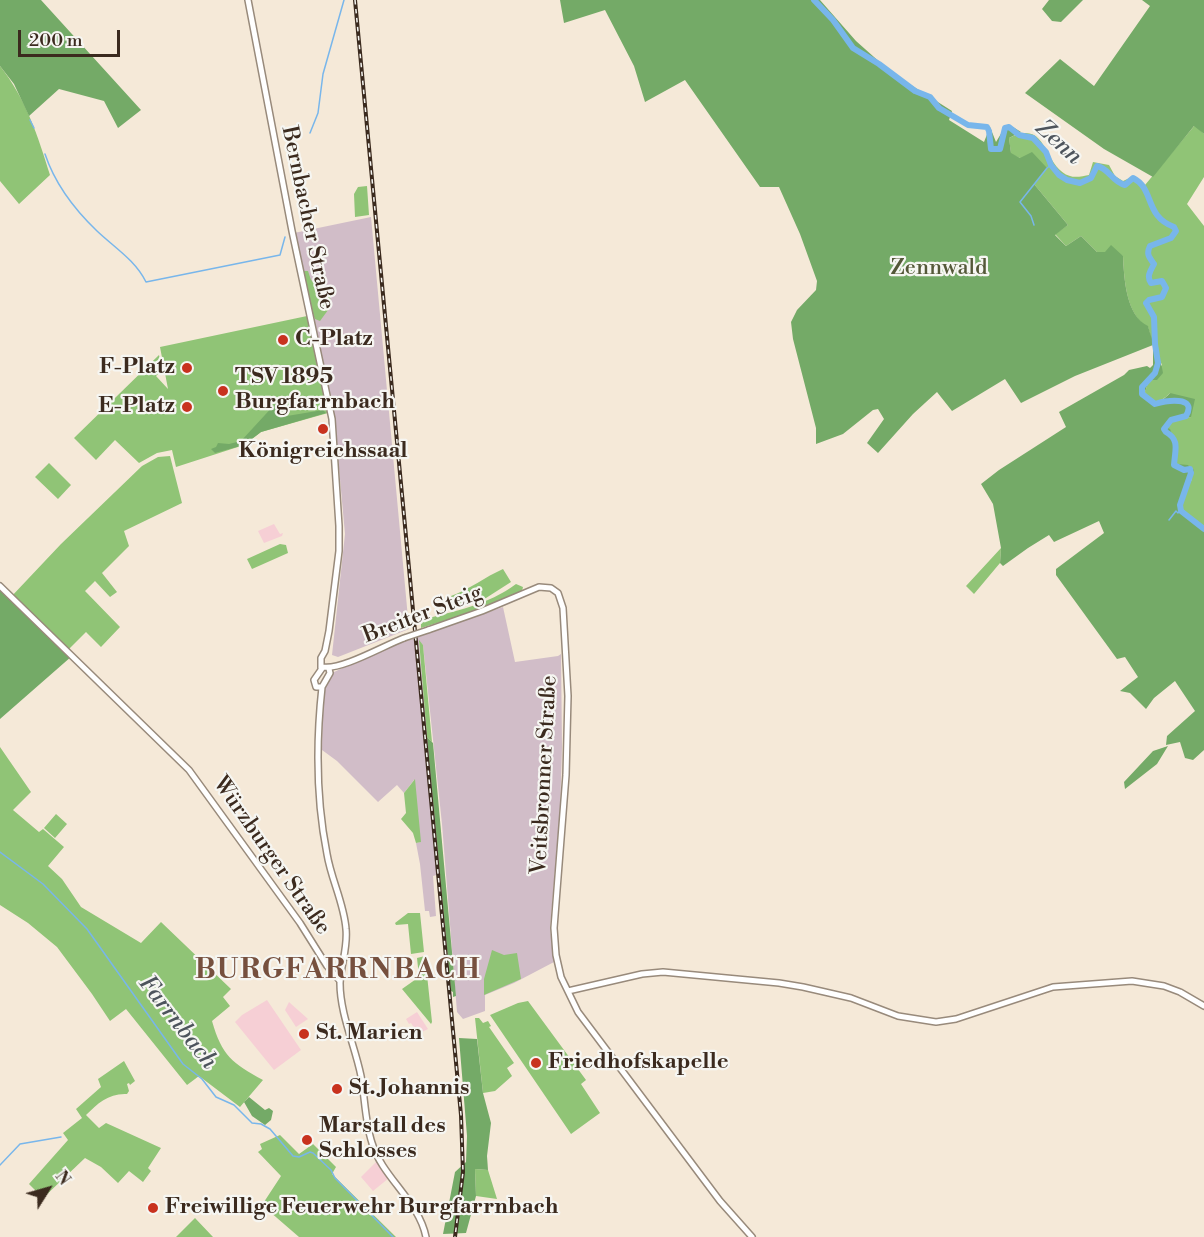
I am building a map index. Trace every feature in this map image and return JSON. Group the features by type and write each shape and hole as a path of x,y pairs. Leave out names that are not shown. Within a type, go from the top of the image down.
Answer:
{"street":[{"name":"Bernbacher Straße","path":"248,0 293,237 332,419 339,551 324,654 326,669"},
{"name":"Würzburger Straße","path":"0,585 189,770 300,923 334,977 340,981 362,1079 372,1146 416,1213 426,1237"},
{"name":"Veitsbronner Straße","path":"527,591 543,586 551,588 561,597 563,608 568,696 567,745 554,928 558,967 568,991"},
{"name":"Breiter Steig","path":"326,669 344,664 404,638 483,611 527,591"},
{"path":"319,687 314,684 314,680 326,669"},
{"path":"326,669 319,687 318,768 328,863 345,921 347,942 340,981"},
{"path":"752,1237 720,1201 578,1012 568,991 642,974 663,972 802,987 851,998 898,1016 936,1022 956,1019 1053,987 1132,981 1164,986 1204,1006"}],"shaded area":[{"path":"371,217 409,629 338,657 332,655 345,534 334,413 294,233"},
{"path":"274,524 280,534 283,533 282,536 264,543 258,531"},
{"path":"503,607 515,662 561,654 560,812 550,928 554,962 485,995 485,1011 463,1019 457,1012 442,824 423,645 419,642 440,874 433,876 436,916 430,917 429,911 425,911 416,843 420,842 414,780 404,793 397,785 378,802 337,761 322,750 323,688 332,673 381,650"},
{"path":"267,1000 301,1050 274,1070 235,1022 242,1015"},
{"path":"289,1002 308,1019 296,1027 285,1010"},
{"path":"417,1012 428,1029 418,1034 406,1019"},
{"path":"377,1161 389,1178 373,1191 361,1177"}],"green space":[{"path":"0,0 41,0 141,110 118,128 104,101 59,89 29,116 14,84 0,66"},
{"name":"Zennwald","path":"560,0 820,0 856,41 892,73 952,111 949,120 984,142 990,127 996,142 1005,127 1013,127 1021,132 1009,138 1011,153 1020,158 1032,152 1047,168 1034,184 1068,225 1055,235 1066,246 1081,236 1097,252 1105,252 1111,245 1123,256 1131,305 1135,314 1148,326 1163,373 1157,380 1149,380 1145,392 1151,399 1157,401 1170,393 1195,399 1191,417 1170,421 1165,427 1170,429 1172,434 1177,464 1188,465 1194,470 1178,505 1204,528 1204,750 1193,760 1185,758 1180,742 1166,745 1167,736 1195,711 1175,681 1154,698 1146,709 1130,693 1120,691 1138,677 1125,657 1117,659 1056,575 1056,569 1104,533 1099,521 1054,542 1049,535 1003,566 1000,563 1001,548 993,504 981,484 1066,427 1059,412 1129,370 1147,366 1150,368 1153,365 1153,345 1075,376 1021,403 1005,379 952,411 937,392 913,414 878,453 867,443 884,419 878,409 873,410 843,434 816,444 816,428 793,339 791,322 797,310 816,290 817,281 800,234 779,187 760,187 685,80 645,102 634,66 605,10 564,23"},
{"path":"1049,0 1083,0 1061,22 1052,21 1042,9"},
{"path":"1142,0 1204,0 1204,134 1194,126 1153,177 1104,149 1025,93 1060,59 1094,86 1150,6"},
{"path":"0,66 24,105 36,132 50,175 19,204 0,181"},
{"path":"1195,125 1204,134 1204,177 1187,204 1204,226 1204,528 1178,505 1192,479 1188,465 1177,465 1174,441 1170,432 1165,428 1170,421 1191,417 1170,393 1161,400 1151,401 1145,392 1149,380 1162,365 1148,327 1141,322 1131,306 1123,256 1097,252 1081,236 1066,246 1055,234 1068,225 1034,184 1020,158 1011,154 1009,138 1022,133 1038,138 1054,163 1070,176 1089,175 1093,162 1109,165 1115,176 1123,181 1134,176 1145,185"},
{"path":"367,186 369,215 355,217 354,194 358,187"},
{"path":"304,271 308,271 311,280 327,292 331,300 331,306 320,321 315,319 313,314"},
{"name":"TSV 1895 Burgfarrnbach","path":"307,316 328,413 261,432 244,445 176,467 172,450 157,453 139,463 115,440 96,460 74,438 159,355 162,370 156,376 168,389 160,347"},
{"path":"276,403 287,416 323,410 326,413 261,432 244,445 215,453 211,449 218,443 229,444 241,441"},
{"path":"170,456 182,503 124,531 129,546 102,573 117,592 110,597 95,581 85,591 120,627 101,647 86,632 67,651 10,598 61,544 142,466 158,457"},
{"path":"49,463 71,485 58,499 35,477"},
{"path":"280,544 286,545 288,553 252,569 247,559"},
{"path":"1001,548 1000,563 974,594 966,586"},
{"path":"503,569 511,582 486,598 455,608 451,596"},
{"path":"516,584 523,587 522,591 469,613 421,628 421,620 483,602"},
{"path":"0,588 72,656 0,719"},
{"path":"419,640 423,645 432,742 427,737"},
{"path":"427,737 433,743 456,996 453,997 451,991"},
{"path":"1168,746 1157,764 1125,789 1124,782 1153,751"},
{"path":"0,747 31,792 13,810 39,832 43,829 64,847 48,866 62,879 81,907 141,943 161,922 231,989 223,997 230,1006 212,1021 216,1033 224,1051 236,1063 263,1080 240,1107 199,1076 187,1085 126,1009 110,1021 57,947 28,923 0,905"},
{"path":"415,779 421,842 416,843 413,833 401,819 406,813 404,793"},
{"path":"56,814 67,824 55,838 44,828"},
{"path":"408,913 420,913 424,952 411,954 408,924 396,925 395,923"},
{"path":"492,950 504,955 517,953 521,979 484,995 484,979"},
{"path":"425,956 431,1024 402,989 419,977 417,958"},
{"path":"528,1001 586,1080 581,1084 600,1113 571,1134 490,1015"},
{"path":"475,1018 479,1018 483,1023 488,1021 491,1026 489,1027 514,1063 507,1068 512,1076 495,1091 483,1093"},
{"path":"459,1038 477,1039 483,1093 491,1123 487,1156 488,1170 475,1169 476,1196 466,1233 443,1234 455,1172 466,1162 467,1136"},
{"path":"124,1061 135,1081 130,1085 127,1084 129,1091 127,1094 109,1097 86,1115 99,1128 106,1123 161,1148 148,1168 151,1171 143,1182 129,1171 118,1183 101,1167 85,1158 43,1198 29,1184 68,1140 63,1133 82,1118 76,1109 101,1087 98,1079"},
{"path":"249,1097 265,1110 269,1108 273,1111 271,1120 265,1125 252,1116 244,1102"},
{"path":"280,1135 299,1154 313,1144 336,1167 332,1174 396,1237 299,1237 262,1205 281,1176 258,1152 262,1149 260,1144"},
{"path":"475,1169 488,1170 497,1199 476,1196"},
{"path":"195,1218 213,1237 176,1237"}],"waterway":[{"path":"310,133 318,113 323,74 344,0"},
{"name":"Zenn","path":"814,0 833,20 853,48 915,91 930,97 939,108 968,125 987,127 991,149 1000,149 1005,128 1009,127 1019,135 1033,138 1046,152 1051,165 1059,175 1067,180 1080,183 1091,178 1097,166 1125,185 1133,178 1144,189 1158,216 1174,227 1176,231 1171,238 1150,246 1148,251 1154,264 1149,278 1151,283 1162,281 1166,288 1162,297 1146,303 1154,317 1158,363 1155,373 1142,387 1142,394 1155,404 1179,401 1188,405 1186,416 1171,420 1164,429 1175,442 1174,465 1184,470 1190,469 1191,473 1180,505 1181,511 1204,529"},
{"path":"30,120 34,128"},
{"path":"45,154 54,176 73,205 130,261 146,282 280,255 285,237"},
{"path":"1034,225 1031,216 1020,202 1051,165"},
{"path":"1169,520 1176,511 1178,513 1181,511"},
{"name":"Farrnbach","path":"0,852 43,884 87,929 183,1064 202,1079 216,1097 234,1105 252,1123 261,1124 270,1129 293,1156 299,1157 313,1153 393,1237"},
{"path":"0,1165 20,1144 61,1137"}],"railway":[{"path":"355,0 461,1115 463,1172 455,1237"}],"place":[{"name":"C-Platz","path":"283,340"},
{"name":"F-Platz","path":"187,368"},
{"name":"TSV 1895 Burgfarrnbach","path":"223,391"},
{"name":"E-Platz","path":"187,407"},
{"name":"Königreichssaal","path":"323,429"},
{"name":"St. Marien","path":"304,1034"},
{"name":"Friedhofskapelle","path":"536,1063"},
{"name":"St. Johannis","path":"337,1089"},
{"name":"Marstall des Schlosses","path":"307,1140"},
{"name":"Freiwillige Feuerwehr Burgfarrnbach","path":"153,1208"}],"district":[{"name":"BURGFARRNBACH","path":"338,971"}]}
